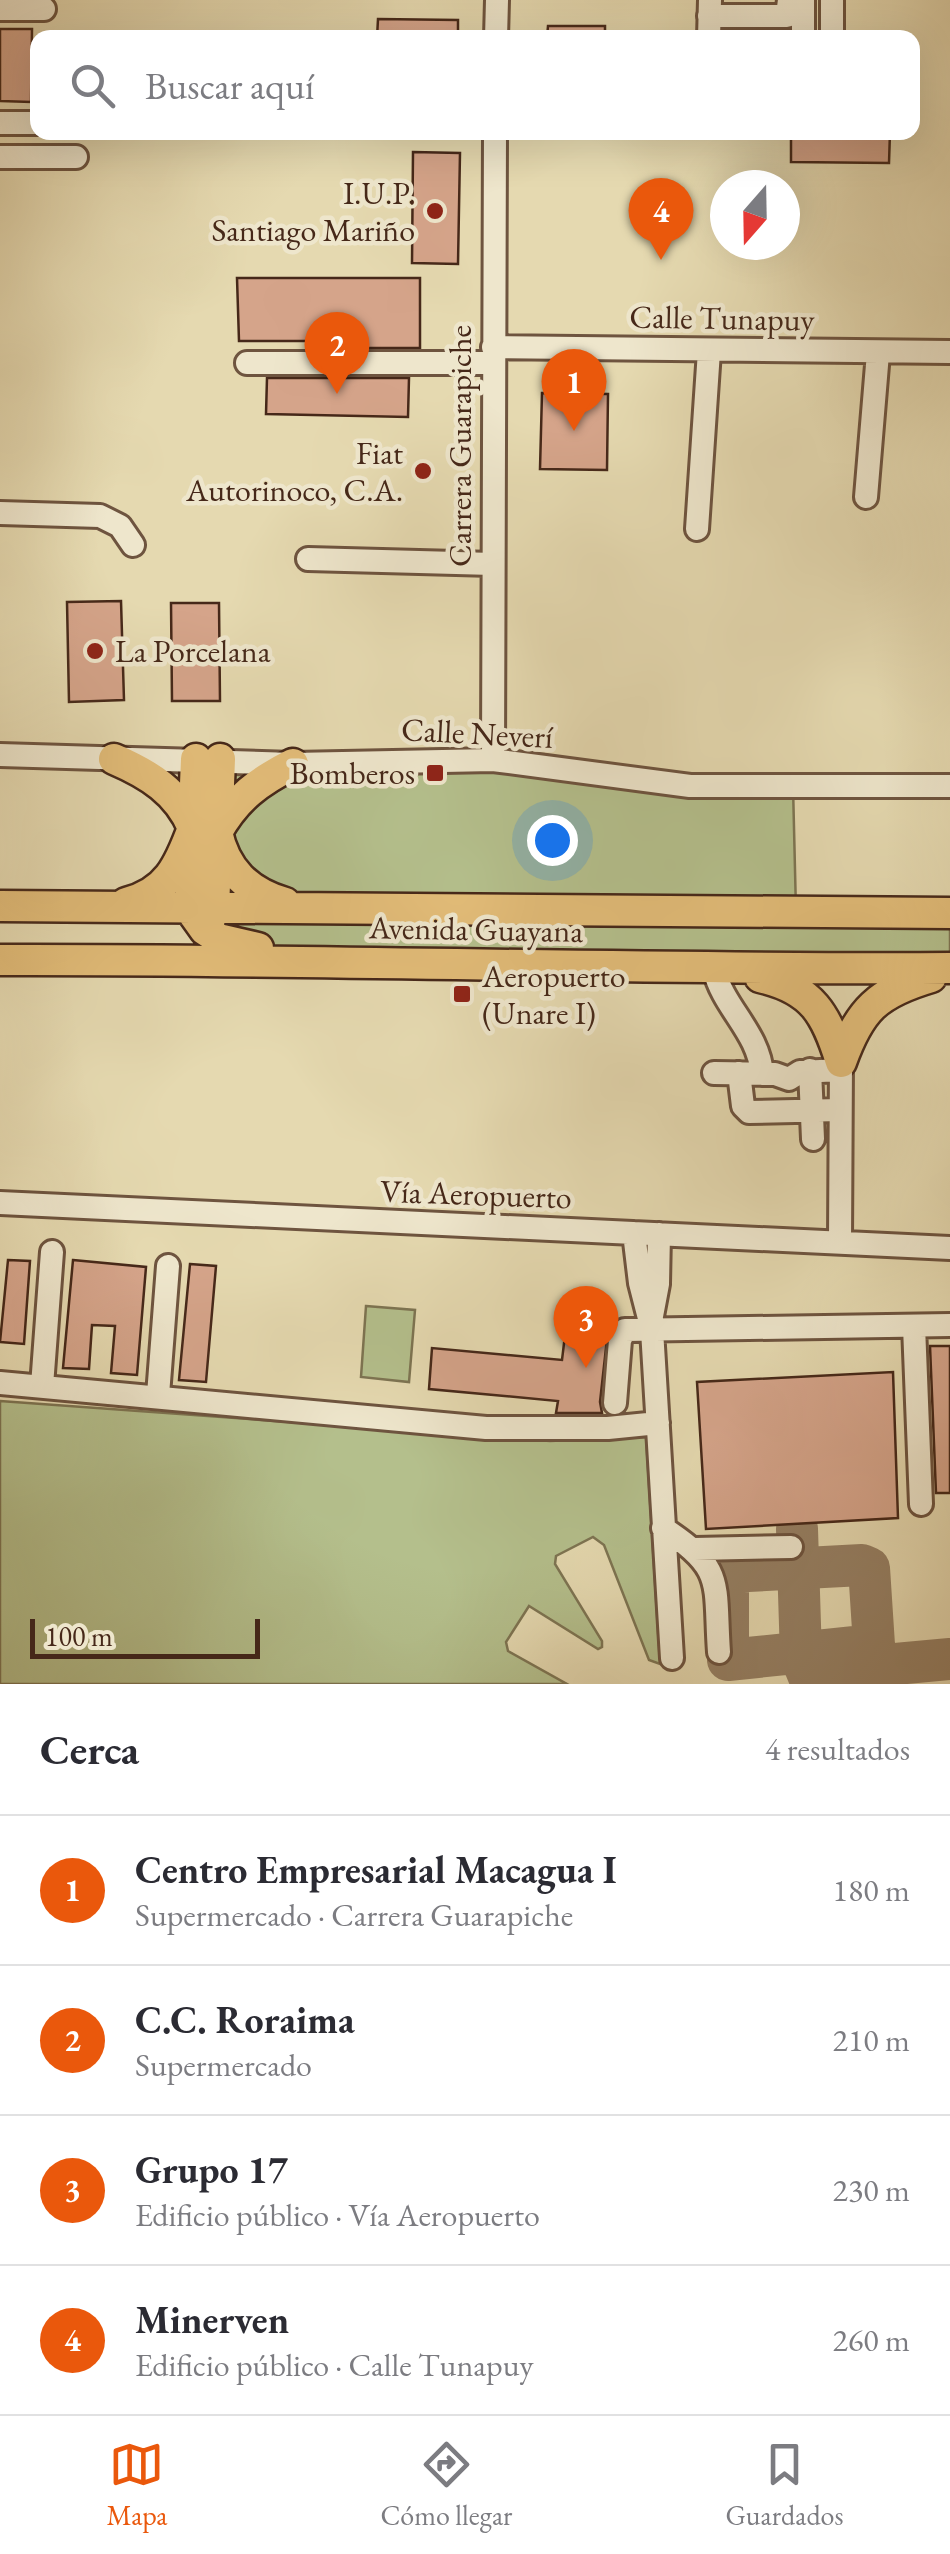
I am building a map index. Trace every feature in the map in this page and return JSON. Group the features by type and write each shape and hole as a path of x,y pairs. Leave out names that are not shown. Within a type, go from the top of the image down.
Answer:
{"main road":[{"path":"114,758 166,788 205,830 229,866 253,889 269,898 318,910"},
{"path":"144,960 180,947 203,916 208,759"},
{"path":"81,908 125,903 156,892 205,830 263,779 294,764"},
{"name":"Avenida Guayana","path":"0,906 203,916 318,910 950,913"},
{"path":"203,916 236,944 355,962"},
{"name":"Avenida Guayana","path":"0,960 950,970"},
{"path":"721,969 779,982 800,992 816,1005 828,1023 841,1066"},
{"path":"841,1066 850,1036 873,1003 890,990 950,970"}],"street":[{"path":"496,30 497,0"},
{"path":"0,9 44,9"},
{"path":"709,18 800,14 832,19"},
{"path":"0,123 30,123"},
{"name":"Carrera Guarapiche","path":"494,760 495,140"},
{"path":"0,157 76,157"},
{"path":"696,528 709,351"},
{"name":"Calle Tunapuy","path":"247,363 709,351 950,352"},
{"path":"866,497 878,353"},
{"path":"0,513 100,516 120,526 134,545"},
{"path":"308,559 493,564"},
{"name":"Calle Neverí","path":"0,755 294,764 494,760 690,786 950,786"},
{"path":"721,969 721,989 756,1045 759,1074 745,1110 840,1110"},
{"path":"714,1073 759,1074 786,1067 805,1071 841,1066 840,1241"},
{"path":"805,1071 813,1139"},
{"name":"Vía Aeropuerto","path":"0,1202 950,1248"},
{"path":"634,1233 640,1283 652,1325"},
{"path":"658,1234 658,1284 652,1325 672,1658"},
{"path":"42,1386 52,1252"},
{"path":"158,1395 168,1266"},
{"path":"615,1403 625,1330 652,1325 950,1325"},
{"path":"914,1326 921,1504"},
{"path":"0,1383 486,1428 608,1428 658,1423"},
{"path":"663,1528 695,1548 713,1572 719,1652"},
{"path":"695,1548 791,1547"}],"green space":[{"path":"220,759 493,759 793,786 796,911 950,913 950,968 355,962 236,944 214,909 310,910 241,879"},
{"path":"366,1306 415,1310 409,1382 361,1377"},
{"path":"0,1401 550,1441 646,1437 660,1664 649,1660 604,1545 593,1537 556,1556 555,1564 602,1647 598,1649 529,1606 506,1642 508,1651 567,1684 0,1684"}],"building":[{"path":"378,19 458,20 458,30 377,30"},
{"path":"548,26 605,26 605,30 548,30"},
{"path":"0,29 32,29 30,102 0,101"},
{"path":"791,140 890,140 889,163 791,162"},
{"path":"413,152 460,153 458,264 412,263"},
{"path":"237,278 420,278 420,348 324,348 325,341 239,341"},
{"path":"267,378 409,378 408,417 266,414"},
{"path":"542,393 608,394 607,470 540,469"},
{"name":"La Porcelana","path":"121,601 124,700 69,702 67,602"},
{"path":"171,603 219,603 220,701 172,701"},
{"path":"8,1260 30,1261 24,1344 0,1342"},
{"path":"73,1260 146,1267 137,1375 111,1373 115,1326 92,1325 89,1369 63,1368"},
{"path":"190,1264 216,1266 206,1382 179,1380"},
{"path":"566,1327 608,1330 602,1413 556,1413 558,1401 429,1389 432,1348 562,1360"},
{"path":"930,1346 950,1346 950,1493 936,1493"},
{"path":"893,1372 898,1518 706,1529 697,1382"}],"taxiway":[{"path":"797,1529 801,1657 812,1684"},
{"path":"862,1565 869,1568 874,1645 728,1660 728,1572 862,1565"},
{"path":"841,1669 950,1659"}],"place":[{"name":"I.U.P. Santiago Mariño","path":"435,211"},
{"name":"Minerven","path":"661,260"},
{"name":"C.C. Roraima","path":"337,394"},
{"name":"Centro Empresarial Macagua I","path":"574,431"},
{"name":"Fiat Autorinoco, C.A.","path":"423,471"},
{"name":"La Porcelana","path":"95,651"},
{"name":"Bomberos","path":"435,773"},
{"name":"Aeropuerto (Unare I)","path":"462,994"},
{"name":"Grupo 17","path":"586,1368"}]}
